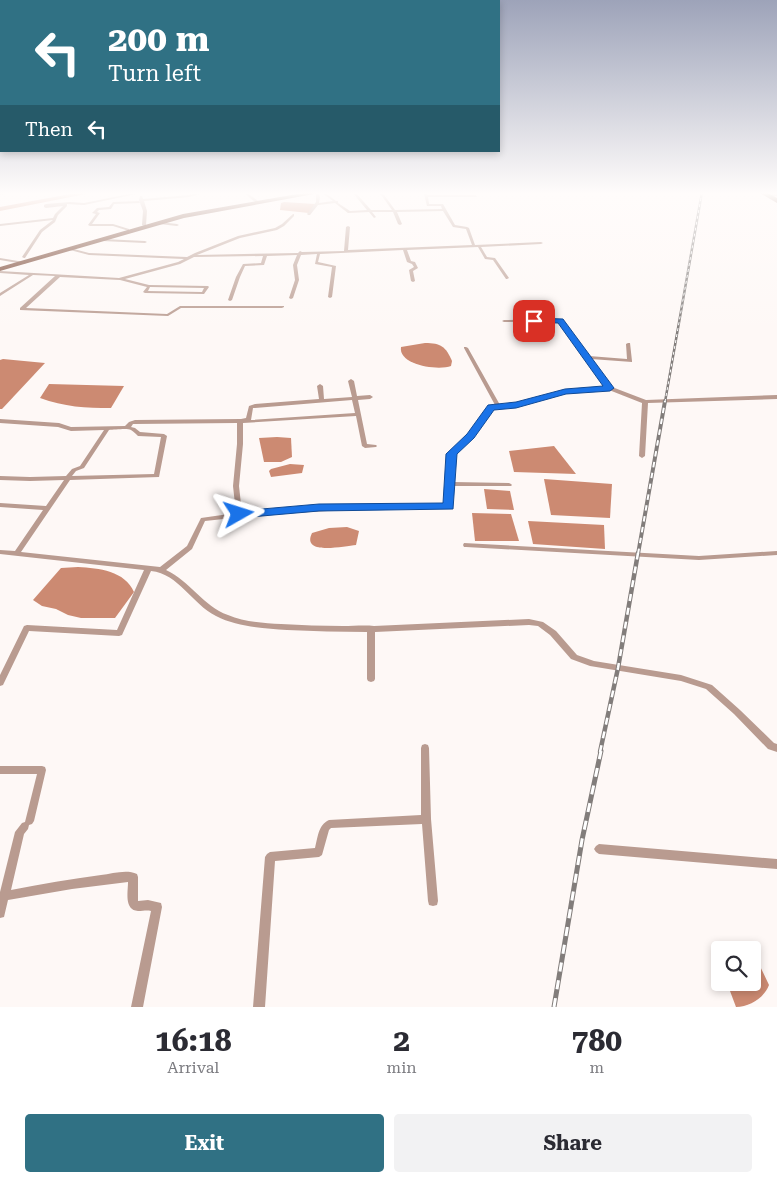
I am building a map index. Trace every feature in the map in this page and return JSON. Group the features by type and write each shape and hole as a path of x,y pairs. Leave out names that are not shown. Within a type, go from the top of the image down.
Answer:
{"highway":[{"path":"0,269 22,260 96,239"},
{"path":"22,260 105,239"}],"street":[{"path":"0,260 22,260 36,239"},
{"path":"119,279 172,265 234,239"},
{"path":"346,251 347,239"},
{"path":"472,239 486,258 494,259 507,278"},
{"path":"102,240 145,242"},
{"path":"71,249 89,254 189,257 404,250 541,243"},
{"path":"404,250 409,262 414,263 416,268 412,270 414,281"},
{"path":"291,298 297,280 295,265 300,252"},
{"path":"320,252 316,263 334,266 330,297"},
{"path":"230,300 244,265 263,264 265,254"},
{"path":"0,269 31,275 119,279 149,286 207,287 203,293 145,292 149,286"},
{"path":"0,295 31,275"},
{"path":"58,276 22,309 168,315 180,307 282,307"},
{"path":"504,321 560,320 610,388"},
{"path":"587,357 630,361 628,344"},
{"path":"466,348 498,406"},
{"path":"351,381 365,446 374,446"},
{"path":"320,386 322,401"},
{"path":"161,570 190,547 203,519 239,514 319,508 449,506 452,454 470,436 491,407 516,405 565,392 610,388 645,402 777,397"},
{"path":"127,428 130,423 135,422 241,421 249,419 251,407 255,406 370,396"},
{"path":"642,456 645,402"},
{"path":"239,514 236,486 240,422 358,414"},
{"path":"0,421 59,425 71,429 127,428 133,429 138,434 164,436 157,476 0,478"},
{"path":"17,554 68,478 74,470 82,467 107,428"},
{"path":"450,484 508,485"},
{"path":"0,505 48,508"},
{"path":"466,545 699,558 777,553"},
{"path":"0,552 161,570 179,579 216,614 229,619 254,624 284,627 371,628 529,622 540,624 553,633 574,657 593,664 681,678 709,688 737,712 771,746 777,748"},
{"path":"0,683 27,628 119,633 149,568"},
{"path":"371,628 371,679"},
{"path":"424,748 426,819 433,901"},
{"path":"0,770 42,770 27,824 20,832 0,913"},
{"path":"259,1007 270,857 319,852 329,824 426,819"},
{"path":"599,848 777,864"},
{"path":"4,896 72,884 124,877 133,878 134,903 136,906 148,905 157,907 138,1007"}],"shaded area":[{"path":"425,343 439,345 445,349 452,361 451,366 437,368 420,365 406,358 402,353 401,347"},
{"path":"0,360 45,363 0,409"},
{"path":"49,384 124,386 111,408 93,408 66,405 40,398"},
{"path":"259,438 291,438 292,457 281,462 264,462"},
{"path":"554,446 576,474 514,472 509,451"},
{"path":"290,464 304,465 302,473 271,477 269,471 271,469"},
{"path":"544,479 612,484 610,518 551,515"},
{"path":"484,489 510,491 514,510 487,509"},
{"path":"472,513 511,514 519,541 475,541"},
{"path":"528,521 604,525 605,549 533,544"},
{"path":"347,527 359,531 356,545 325,548 313,545 310,540 312,533 329,528"},
{"path":"78,567 110,572 118,575 130,585 134,592 115,618 81,618 42,606 33,600 61,568"},
{"path":"761,968 769,985 767,990 756,1001 736,1007 730,991 761,991"}],"railway":[{"path":"665,402 694,239"},
{"path":"638,554 665,401"},
{"path":"600,752 618,668 638,553"},
{"path":"554,1007 582,840 601,751"}],"route":[{"path":"239,514 319,508 449,506 452,454 470,436 491,407 516,405 565,392 610,388 560,320 534,321"}]}
